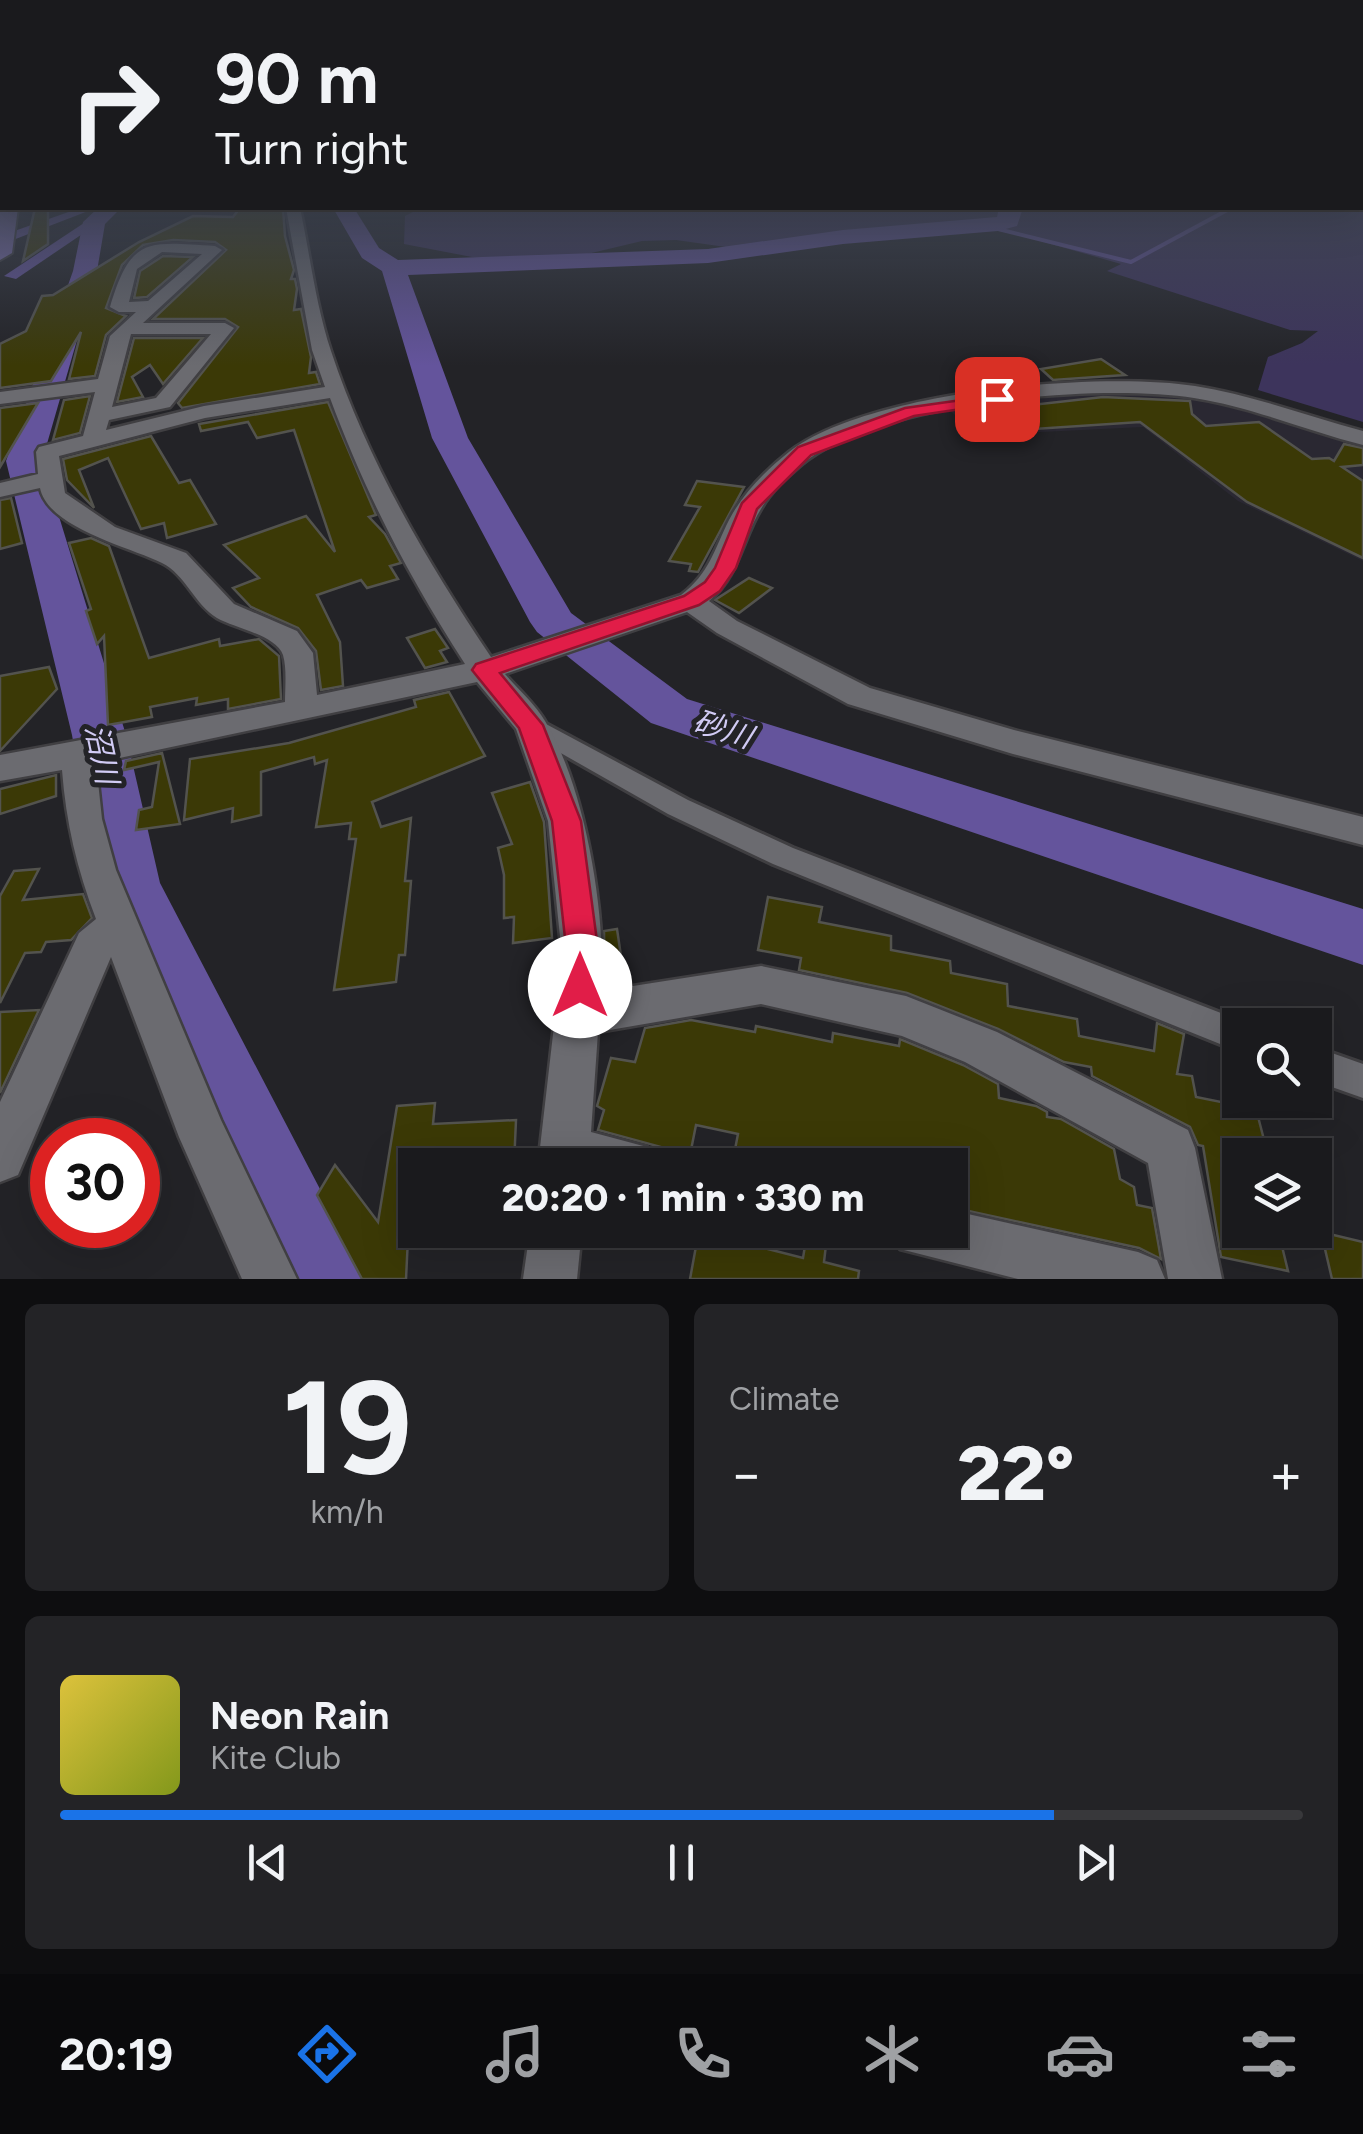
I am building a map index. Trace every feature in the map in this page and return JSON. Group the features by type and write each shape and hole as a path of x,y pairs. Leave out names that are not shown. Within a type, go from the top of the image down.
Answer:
{"street":[{"path":"154,306 120,307 130,267 158,247"},
{"path":"96,428 120,336 215,250 169,247"},
{"path":"301,247 321,350 374,484 440,601 493,667 531,725 566,821 583,956 565,1148"},
{"path":"128,329 225,328 163,403 96,428 47,452 52,495 106,532 176,558 224,610 286,638 298,654 302,710"},
{"path":"0,398 107,384"},
{"path":"0,768 302,710 493,667 682,604 713,586 725,568 749,507 804,451 911,412 1060,391 1160,390 1193,392 1363,438"},
{"path":"96,428 338,392"},
{"path":"0,490 50,479"},
{"path":"682,604 859,696 1013,742 1363,831"},
{"path":"531,725 678,807 783,856 1222,1029"},
{"path":"78,755 84,819 97,870 204,1137 270,1279"},
{"path":"0,1157 94,946 119,925"},
{"path":"578,1015 761,985 906,1016 981,1047 1170,1148 1194,1279"},
{"path":"1332,1070 1363,1080"},
{"path":"968,1241 1138,1279"},
{"path":"550,1279 554,1248"}],"shaded area":[{"path":"418,247 618,247 562,260 472,257"},
{"path":"1060,247 1363,247 1363,422 1258,390 1268,357 1302,343 1318,331 1290,330 1107,271 1121,264"},
{"path":"1075,394 1167,394 1200,399 1363,444 1363,561 1238,501 1143,427 980,435 950,411"}],"building":[{"path":"26,247 44,247 23,261"},
{"path":"131,247 141,247 122,265 106,308 126,316 106,335 95,376 69,379 81,332 51,381 0,388 0,344 26,331 42,296 53,295"},
{"path":"221,247 288,247 294,270 291,279 295,279 297,289 294,310 301,309 311,357 309,373 316,372 320,384 182,408 178,403 238,327 225,319 153,319 226,250"},
{"path":"163,256 193,257 147,297 134,298 140,271"},
{"path":"134,338 203,338 163,384 150,365 132,377 143,397 117,402"},
{"path":"1101,359 1125,375 1053,380 1041,369"},
{"path":"90,396 80,433 53,440 64,400"},
{"path":"1103,397 1190,401 1192,414 1206,426 1259,422 1312,459 1334,461 1344,444 1363,448 1363,465 1342,467 1363,481 1363,558 1247,502 1140,422 1034,429 1013,407"},
{"path":"328,402 376,515 369,517 385,534 401,563 390,566 398,579 367,588 361,580 317,595 340,642 343,686 321,690 316,651 298,628 251,607 233,588 259,578 224,545 306,516 335,552 294,430 257,438 248,422 201,431 199,424"},
{"path":"38,403 0,467 0,408"},
{"path":"151,436 179,483 190,480 216,524 167,538 164,523 141,529 108,458 79,470 94,508 67,480 63,459"},
{"path":"697,481 744,487 698,572 689,571 691,564 669,561 700,507 685,505"},
{"path":"11,498 22,543 0,549 0,500"},
{"path":"91,538 109,546 149,658 219,639 220,646 259,639 279,656 281,699 228,709 228,699 196,705 197,698 150,707 152,717 108,725 104,636 97,644 86,611 91,609 69,543"},
{"path":"749,578 772,588 739,613 715,600"},
{"path":"435,629 448,648 440,651 447,662 425,668 407,638"},
{"path":"49,667 57,689 0,751 0,676"},
{"path":"449,692 485,756 372,802 381,827 411,818 405,881 411,881 405,955 399,955 396,982 334,990 356,839 349,839 351,823 316,827 327,760 315,764 314,757 261,772 261,815 232,822 233,808 184,820 190,759 289,743 416,707 414,700"},
{"path":"162,753 180,824 136,830 139,810 152,807 159,762 124,770 126,761"},
{"path":"56,775 56,796 0,814 0,789"},
{"path":"530,782 544,822 552,938 513,943 514,917 504,918 504,875 498,848 512,844 492,793"},
{"path":"39,869 23,900 83,894 92,918 71,940 46,942 41,952 25,953 0,1003 0,896 14,871"},
{"path":"768,897 822,907 819,922 891,936 891,950 950,961 951,973 1007,984 1008,1006 1077,1019 1079,1036 1154,1051 1157,1023 1184,1034 1177,1074 1192,1076 1196,1097 1222,1102 1222,1118 1258,1118 1264,1138 1222,1138 1222,1248 1282,1248 1288,1271 1221,1257 1203,1146 1198,1145 1190,1127 1092,1076 1091,1067 1064,1062 998,1029 907,993 799,970 801,958 758,950"},
{"path":"617,929 625,983 605,987 604,931"},
{"path":"39,1010 0,1093 0,1012"},
{"path":"691,1020 755,1032 756,1026 832,1042 833,1033 899,1046 900,1039 963,1065 998,1084 999,1098 1036,1106 1047,1112 1047,1117 1061,1119 1114,1149 1120,1179 1134,1187 1137,1205 1152,1208 1161,1259 1139,1248 968,1211 968,1148 735,1148 738,1134 696,1125 691,1148 664,1148 598,1130 604,1110 597,1106 611,1058 635,1062 645,1028"},
{"path":"435,1103 433,1124 516,1120 515,1148 398,1148 398,1248 408,1248 406,1279 362,1279 317,1195 335,1165 378,1222 397,1106"},
{"path":"1332,1235 1363,1242 1363,1279 1332,1279 1325,1248 1332,1248"},
{"path":"696,1248 764,1248 803,1258 805,1248 826,1248 824,1262 859,1271 858,1279 690,1279"}],"waterway":[{"path":"11,276 56,247"},
{"name":"沼川","path":"89,247 24,461 99,735 129,884 324,1279"},
{"name":"砂川","path":"366,247 393,268"},
{"path":"393,268 708,256 774,247"},
{"path":"1069,247 1131,262 1159,247"},
{"name":"砂川","path":"393,268 450,438 553,622 669,711 1363,937"}],"route":[{"path":"580,986 583,956 566,821 531,725 484,670 692,600 713,586 725,568 749,507 804,451 872,423 911,412 997,399"}]}
